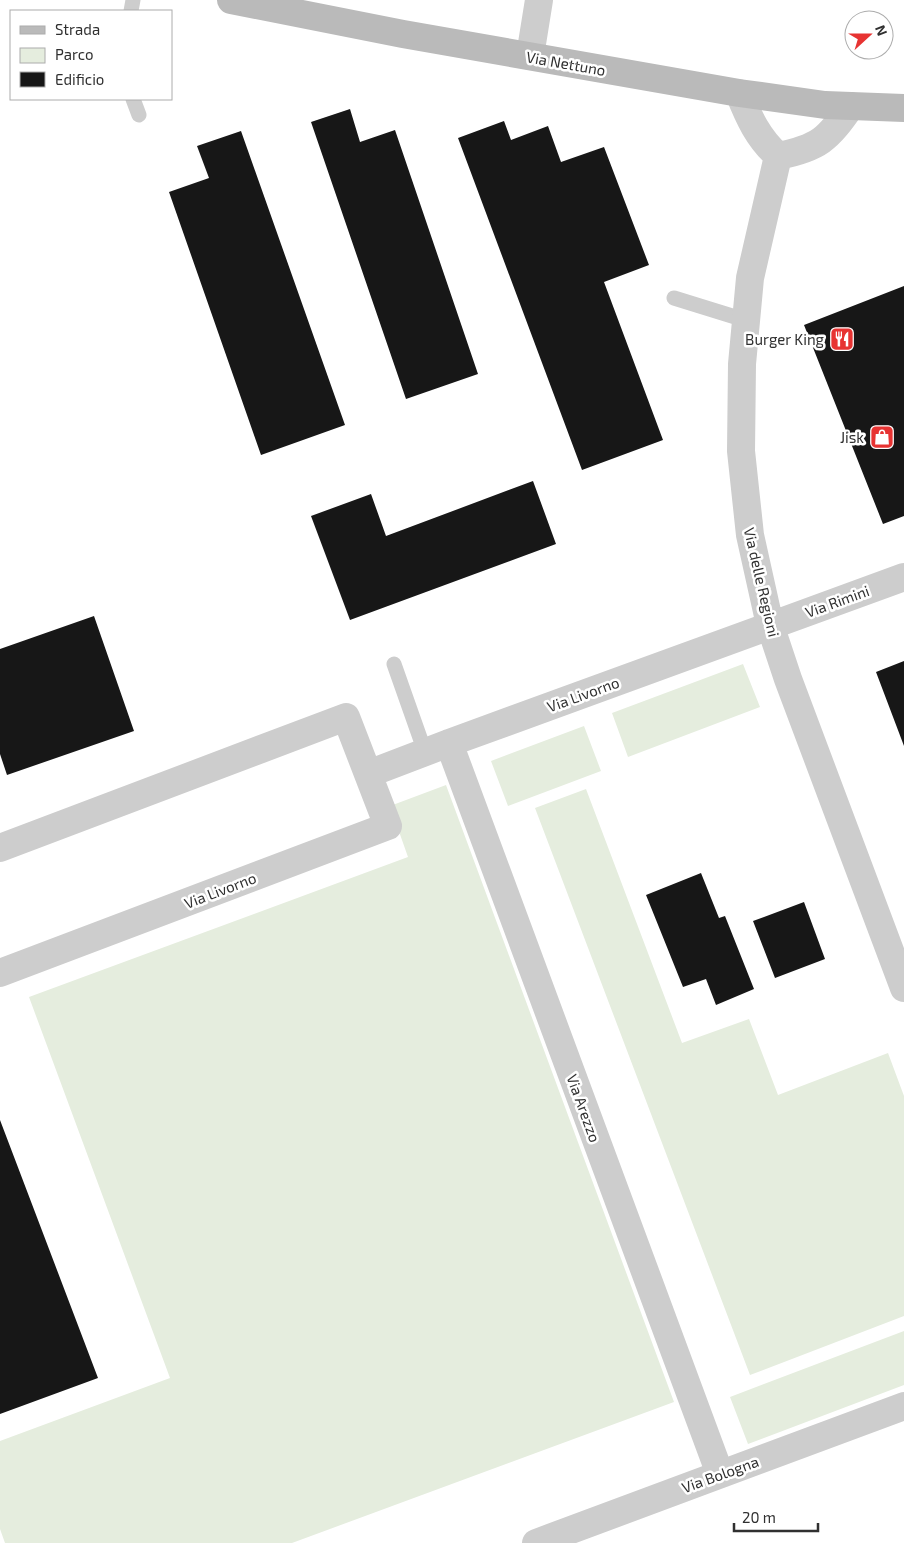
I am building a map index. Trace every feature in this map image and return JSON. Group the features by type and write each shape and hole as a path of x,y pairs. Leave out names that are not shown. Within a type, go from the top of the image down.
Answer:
{"main road":[{"name":"Via Nettuno","path":"231,0 404,34 739,93 800,102 904,108"}],"street":[{"path":"530,56 539,0"},
{"path":"739,93 750,122 767,146 778,156 805,150 817,144 836,128 851,106"},
{"name":"Via delle Regioni","path":"778,156 754,262 745,320 741,410 743,476 750,535 770,625 788,679 904,988"},
{"name":"Via Rimini","path":"770,625 904,577"},
{"name":"Via Livorno","path":"368,774 770,625"},
{"name":"Via Livorno","path":"0,848 346,717 388,826 0,972"},
{"name":"Via Arezzo","path":"437,747 720,1474"},
{"name":"Via Bologna","path":"536,1543 904,1406"}],"lane":[{"path":"133,100 139,116"},
{"path":"674,298 745,320"},
{"path":"394,664 437,747"}],"green space":[{"path":"743,664 760,707 628,757 612,713"},
{"path":"584,726 601,771 508,806 491,761"},
{"path":"446,785 674,1402 292,1543 5,1543 0,1529 0,1441 170,1378 29,997 408,857 390,806"},
{"path":"586,789 682,1043 749,1019 778,1095 888,1053 904,1096 904,1316 750,1375 535,808"},
{"path":"904,1331 904,1385 748,1444 730,1397"}],"building":[{"path":"350,109 360,142 395,130 478,374 406,399 311,122"},
{"path":"504,121 511,140 548,126 561,162 604,147 649,265 604,282 663,440 582,470 458,138"},
{"path":"241,131 345,425 261,455 169,192 209,178 197,146"},
{"path":"904,286 904,516 883,524 804,325"},
{"path":"533,481 556,544 350,620 311,516 371,494 386,536"},
{"path":"94,616 134,731 7,775 0,754 0,649"},
{"path":"904,661 904,746 876,672"},
{"path":"701,873 719,918 725,916 754,989 716,1005 706,979 683,987 646,895"},
{"path":"804,902 825,959 775,978 753,921"},
{"path":"0,1120 98,1378 0,1414"}],"place":[{"name":"Burger King","path":"842,339"},
{"name":"Jisk","path":"882,437"}]}
